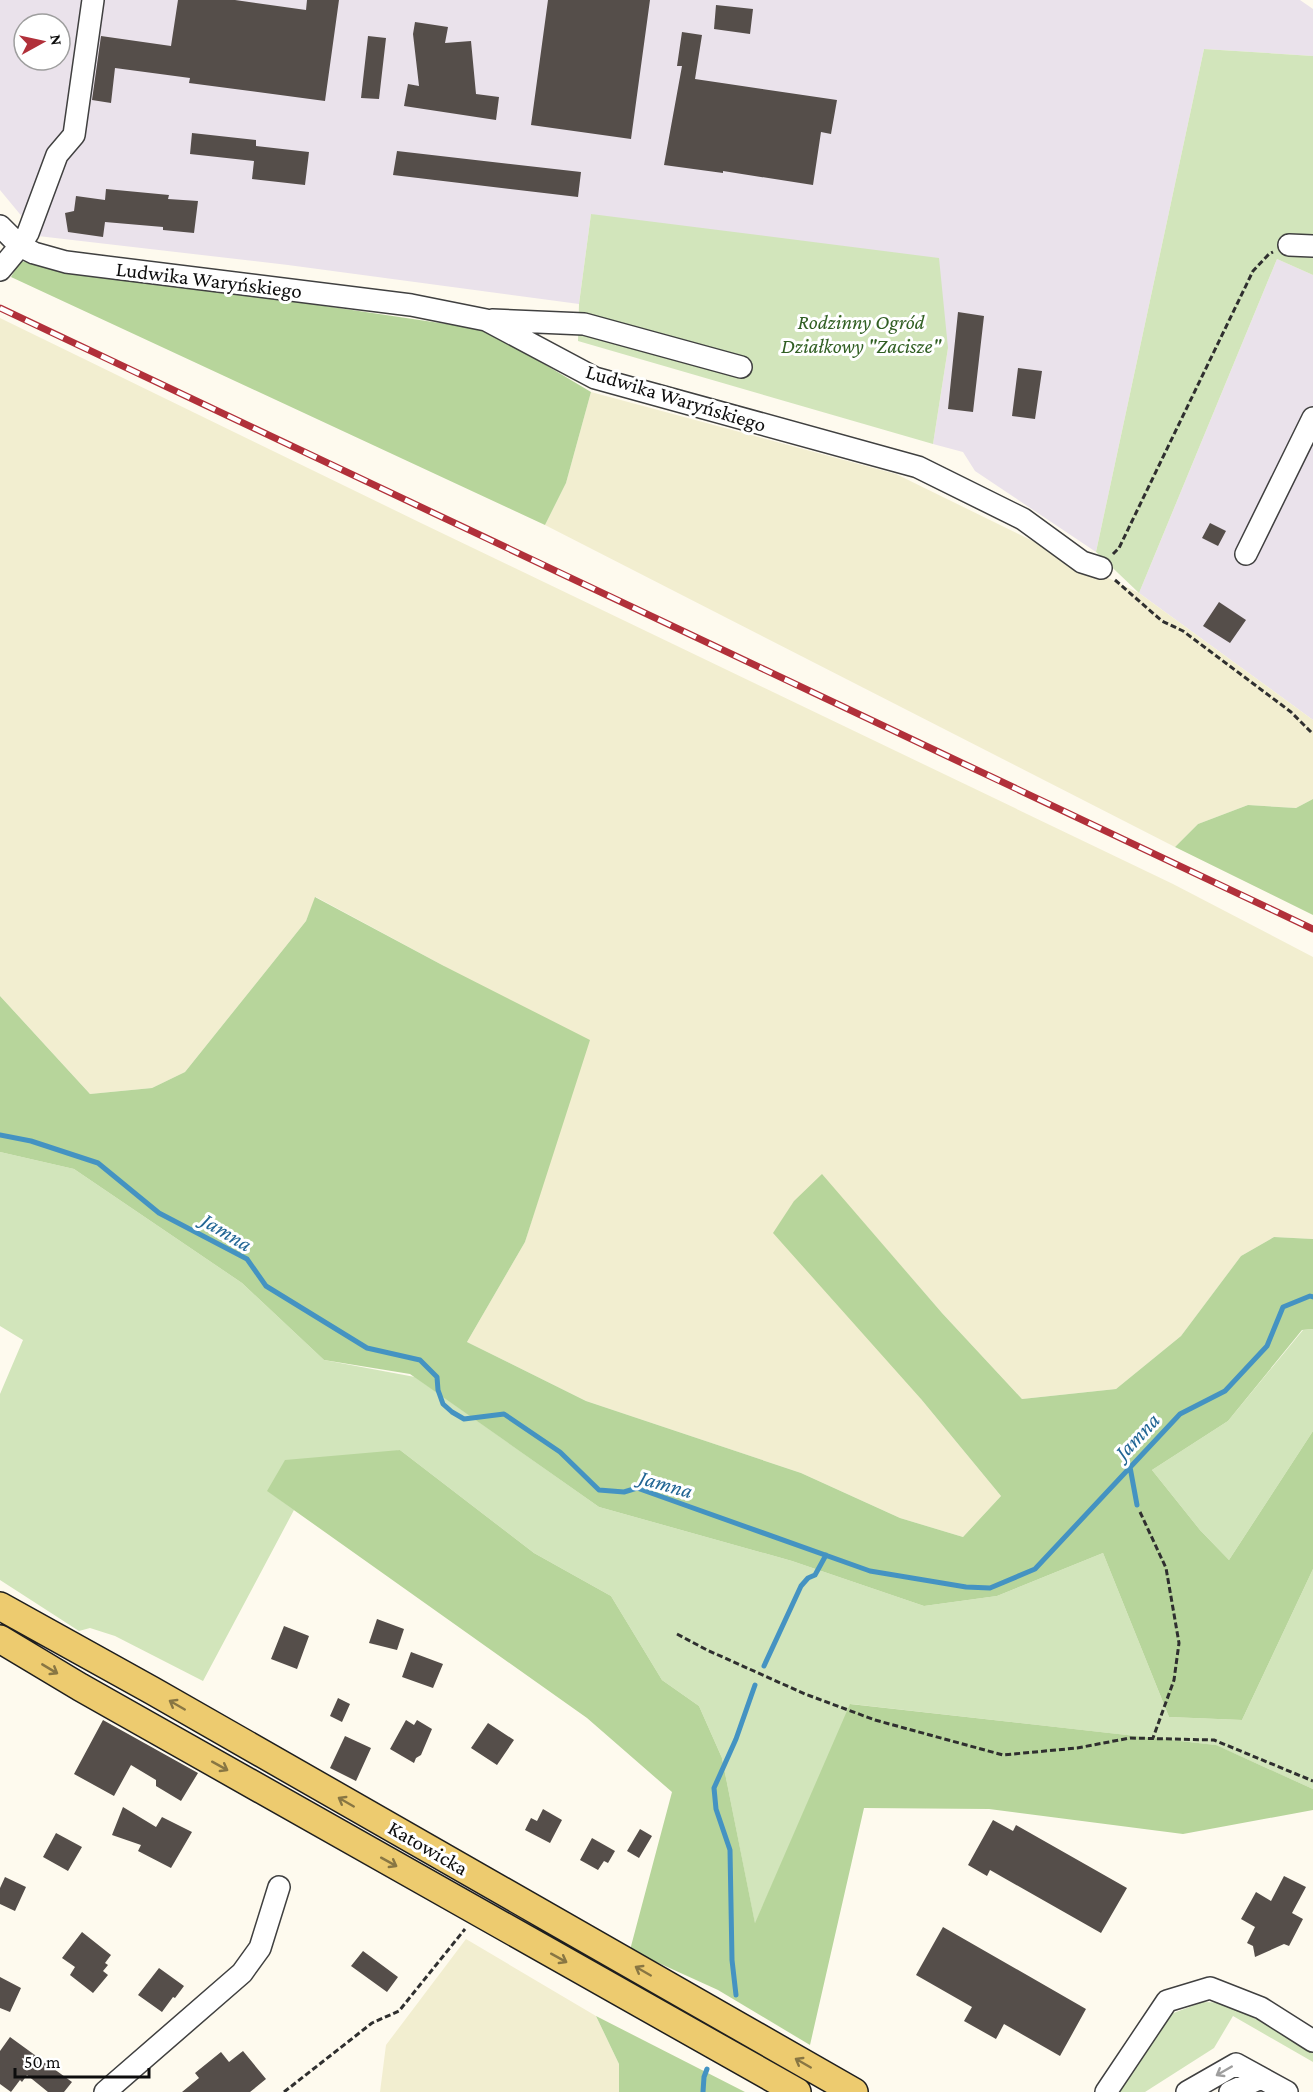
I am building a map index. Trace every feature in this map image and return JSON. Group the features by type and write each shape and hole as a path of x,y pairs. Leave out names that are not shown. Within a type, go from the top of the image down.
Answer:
{"main road":[{"name":"Katowicka","path":"0,1606 854,2092"},
{"name":"Katowicka","path":"0,1639 90,1693 797,2092"}],"street":[{"path":"0,270 28,233 57,156 74,135 93,0"},
{"name":"Ludwika Waryńskiego","path":"0,226 20,246 34,253 66,262 411,305 486,320 595,378 918,467 1023,519 1082,562 1101,568"},
{"path":"1288,245 1313,246"},
{"path":"486,320 584,324 741,367"},
{"path":"1246,554 1313,418"},
{"path":"105,2092 242,1973 260,1948 279,1887"},
{"path":"1106,2092 1167,2001 1210,1988 1261,2008 1313,2041"},
{"path":"1187,2092 1236,2064 1287,2092"},
{"path":"1230,2092 1262,2078"}],"path":[{"path":"1288,245 1269,254 1253,271 1119,548 1101,568 1162,621 1183,631 1291,712 1313,734"},
{"path":"1140,1512 1166,1568 1179,1643 1174,1680 1153,1738"},
{"path":"677,1634 805,1694 875,1720 1003,1755 1077,1748 1130,1738 1214,1740 1313,1781"},
{"path":"284,2092 372,2023 399,2011 470,1922 476,1911"}],"shaded area":[{"path":"0,0 1300,0 1313,9 1313,56 1204,49 1096,552 975,471 963,452 933,444 948,348 591,214 579,304 288,265 38,236 0,190"},
{"path":"1277,259 1313,275 1313,720 1139,593"},
{"path":"0,318 1173,884 1313,957 1313,1239 1274,1237 1241,1256 1181,1336 1116,1389 1022,1399 942,1313 822,1175 921,1399 1001,1496 963,1537 900,1518 801,1473 586,1401 467,1342 525,1242 546,1174 444,966 316,897 306,921 185,1072 152,1088 90,1094 0,996"},
{"path":"591,392 896,474 1139,593 1313,720 1313,799 1296,808 1248,805 1198,824 1175,847 545,525 566,483"},
{"path":"466,1939 596,2016 619,2064 619,2092 380,2092 386,2045"}],"green space":[{"path":"1204,49 1313,56 1313,275 1277,259 1139,593 1096,552"},
{"name":"Rodzinny Ogród Działkowy \"Zacisze\"","path":"591,214 939,258 948,348 933,444 578,341 579,304"},
{"path":"20,261 487,330 591,392 566,483 545,525 11,277"},
{"path":"1313,799 1313,915 1175,847 1198,824 1248,805 1296,808"},
{"path":"315,897 590,1040 525,1242 467,1342 586,1401 801,1473 900,1518 963,1537 1001,1496 921,1399 773,1233 794,1201 822,1174 942,1313 1022,1399 1116,1389 1181,1336 1241,1256 1274,1237 1313,1239 1313,1329 1302,1330 1228,1421 1152,1470 1200,1530 1229,1560 1313,1431 1313,1569 1242,1720 1169,1717 1103,1553 997,1596 924,1606 792,1561 599,1507 410,1374 324,1360 242,1283 74,1169 0,1152 0,996 90,1094 152,1088 185,1072 306,921"},
{"path":"0,1152 74,1169 242,1283 324,1360 415,1377 599,1507 792,1561 924,1606 997,1596 1103,1553 1169,1717 1242,1720 1313,1569 1313,1789 1215,1745 851,1704 755,1924 722,1758 699,1706 662,1680 611,1596 534,1553 400,1450 268,1491 294,1510 203,1681 115,1636 90,1628 79,1631 0,1580 0,1394 23,1340 0,1326"},
{"path":"1313,1329 1313,1431 1229,1560 1200,1530 1152,1470 1228,1421 1303,1330"},
{"path":"400,1450 534,1553 611,1596 662,1680 699,1706 722,1758 755,1923 850,1704 1216,1745 1313,1789 1313,1810 1183,1834 989,1809 864,1808 810,2045 718,1990 630,1950 672,1792 587,1718 267,1491 285,1460"},
{"path":"1203,2002 1228,2003 1313,2052 1313,2062 1233,2016 1214,2048 1145,2092 1112,2092 1160,2018"},
{"path":"596,2016 745,2092 619,2092 619,2064"}],"building":[{"path":"178,0 235,0 306,10 307,0 339,0 325,101 189,83 190,78 115,68 111,103 92,100 101,36 171,46"},
{"path":"548,0 650,0 631,139 531,125"},
{"path":"716,5 753,9 750,34 714,29"},
{"path":"415,22 448,27 445,43 471,41 476,94 499,97 496,120 404,106 408,84 419,86 413,34"},
{"path":"682,32 702,35 695,79 837,100 831,134 821,132 813,185 723,171 723,173 664,165 682,66 677,66"},
{"path":"368,36 386,38 379,99 361,98"},
{"path":"192,133 256,140 256,146 309,152 305,185 252,179 254,161 190,154"},
{"path":"397,151 581,172 578,197 393,175"},
{"path":"106,189 169,195 168,199 198,201 194,233 163,230 163,227 105,222 103,237 68,232 65,213 74,211 76,196 105,200"},
{"path":"958,312 984,316 973,412 948,409"},
{"path":"1018,368 1042,371 1035,419 1012,416"},
{"path":"1210,523 1226,531 1218,546 1202,538"},
{"path":"1219,602 1246,620 1230,643 1203,626"},
{"path":"377,1619 404,1629 397,1650 369,1643"},
{"path":"284,1626 309,1636 297,1669 271,1659"},
{"path":"411,1652 443,1664 433,1688 402,1677"},
{"path":"338,1698 350,1704 342,1722 330,1716"},
{"path":"103,1720 198,1773 181,1801 156,1786 156,1780 131,1765 114,1796 74,1774"},
{"path":"406,1720 414,1725 417,1720 432,1729 421,1755 414,1763 390,1749"},
{"path":"488,1723 514,1740 497,1765 471,1748"},
{"path":"345,1736 371,1748 356,1781 330,1768"},
{"path":"123,1807 156,1827 162,1817 192,1832 171,1868 138,1851 141,1845 112,1835"},
{"path":"543,1809 562,1820 550,1843 525,1830 531,1818 537,1821"},
{"path":"993,1820 1013,1831 1016,1825 1127,1888 1101,1933 990,1870 987,1876 968,1865"},
{"path":"640,1829 652,1836 639,1858 627,1851"},
{"path":"56,1833 82,1847 68,1871 43,1857"},
{"path":"592,1838 615,1851 608,1863 604,1861 598,1870 580,1860"},
{"path":"1284,1876 1306,1887 1292,1913 1303,1919 1289,1946 1284,1944 1255,1957 1253,1946 1247,1943 1255,1927 1241,1919 1256,1892 1271,1901"},
{"path":"5,1877 26,1887 15,1911 0,1904 0,1888"},
{"path":"943,1927 1086,2009 1060,2056 1004,2024 996,2039 964,2021 972,2007 916,1975"},
{"path":"82,1932 111,1955 103,1971 108,1975 93,1993 70,1975 75,1967 62,1958"},
{"path":"363,1951 398,1977 387,1992 351,1966"},
{"path":"159,1968 184,1986 162,2012 138,1995"},
{"path":"0,1977 21,1988 10,2012 0,2008"},
{"path":"10,2037 72,2082 64,2092 48,2092 27,2075 11,2092 0,2084 0,2051"},
{"path":"243,2051 266,2079 250,2092 182,2092 199,2078 195,2073 221,2052 229,2062"}],"waterway":[{"name":"Jamna","path":"0,1135 31,1141 98,1163 159,1213 247,1259 266,1286 367,1348 420,1360 437,1377 438,1390 443,1404 452,1412 464,1419 504,1414 560,1452 599,1490 624,1492 637,1488 870,1571 966,1587 990,1588 1035,1569 1180,1414 1225,1391 1267,1346 1283,1307 1310,1296 1313,1297"},
{"path":"1130,1467 1137,1505"},
{"path":"764,1666 801,1586 808,1578 815,1575 826,1555"},
{"path":"736,1995 732,1960 730,1850 716,1809 714,1788 736,1739 755,1685"},
{"path":"703,2092 707,2069"}],"railway":[{"path":"0,308 1313,929"}]}
